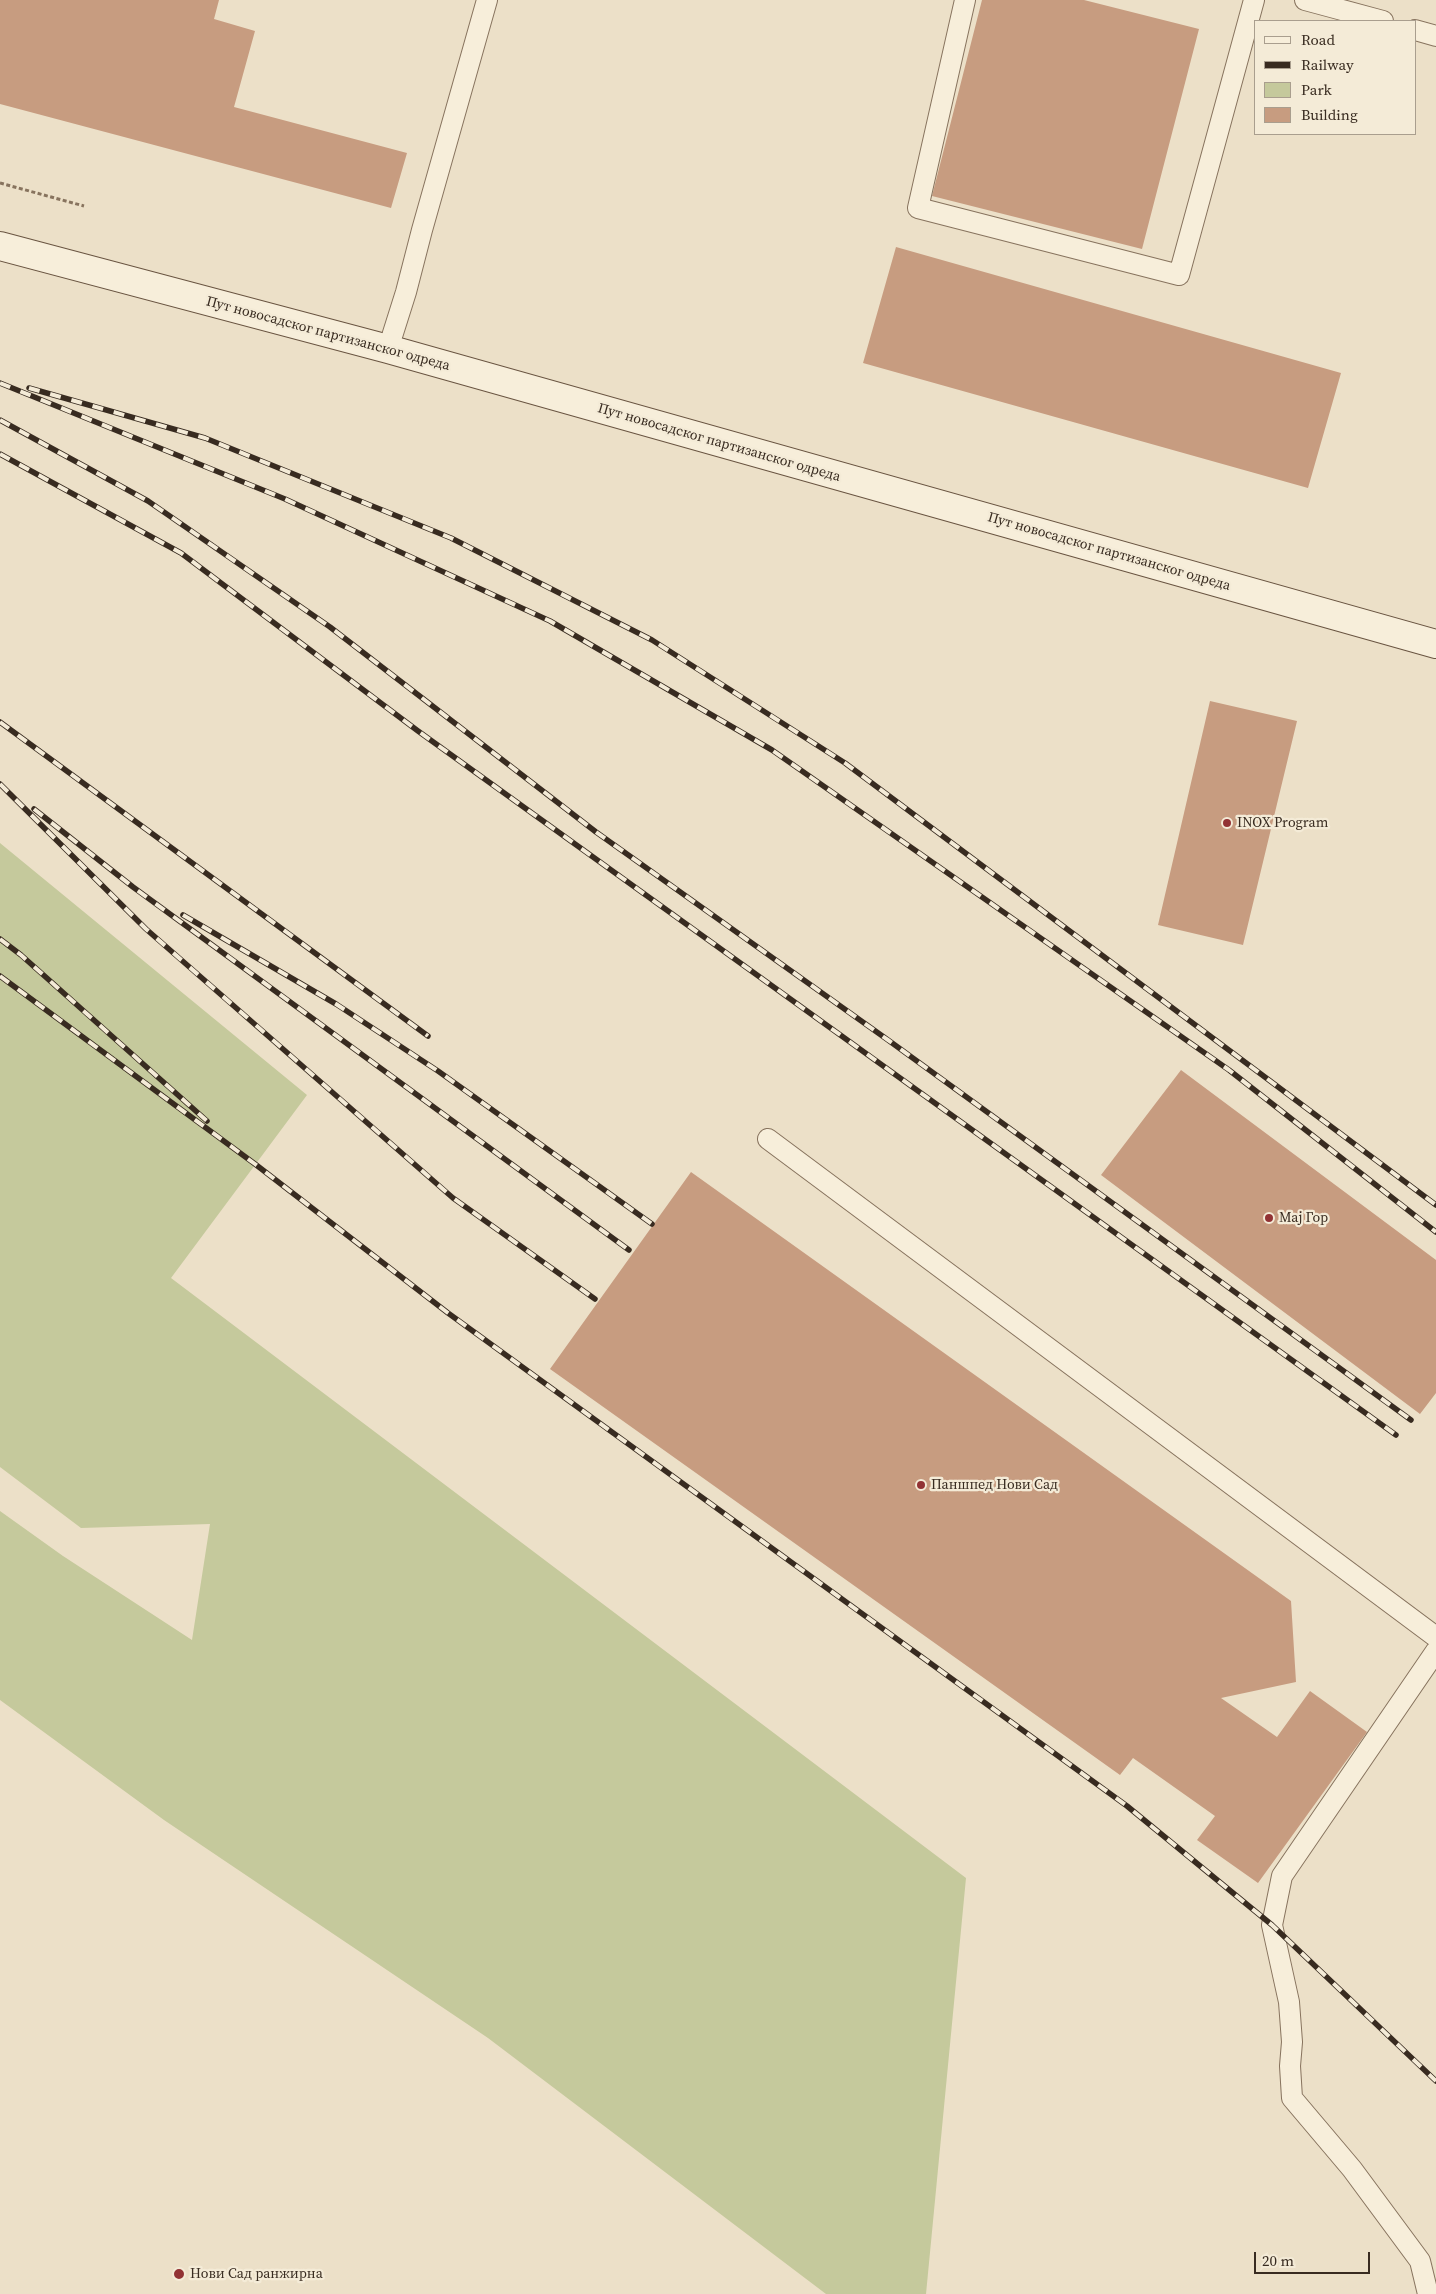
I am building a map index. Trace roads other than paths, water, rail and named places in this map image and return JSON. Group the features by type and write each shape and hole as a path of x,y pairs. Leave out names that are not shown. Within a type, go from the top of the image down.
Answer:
{"street":[{"name":"Пут новосадског партизанског одреда","path":"0,246 388,350 1436,644"}],"lane":[{"path":"388,350 406,292 487,0"},
{"path":"965,0 918,208 1179,275 1254,0"},
{"path":"1305,0 1379,20"},
{"path":"1416,30 1436,36"},
{"path":"768,1139 1436,1637"},
{"path":"1428,2294 1420,2261 1352,2168 1292,2098 1290,2066 1292,2042 1289,2002 1272,1925 1282,1876 1436,1651"}],"railway":[{"path":"0,383 285,499 550,621 772,750 1229,1070 1436,1232"},
{"path":"29,388 205,438 451,538 652,640 845,763 1436,1205"},
{"path":"0,420 148,501 330,627 596,832 888,1040 1411,1420"},
{"path":"0,454 181,553 418,731 1396,1435"},
{"path":"0,722 428,1036"},
{"path":"0,784 146,929 453,1198 595,1299"},
{"path":"34,809 133,887 629,1250"},
{"path":"183,915 336,1004 438,1071 652,1224"},
{"path":"0,939 21,955 207,1121"},
{"path":"0,976 255,1164 448,1313 1127,1806 1272,1925 1436,2081"}],"place":[{"name":"INOX Program","path":"1227,823"},
{"name":"Мај Гор","path":"1269,1218"},
{"name":"Паншпед Нови Сад","path":"921,1485"},
{"name":"Нови Сад ранжирна","path":"179,2274"}]}
